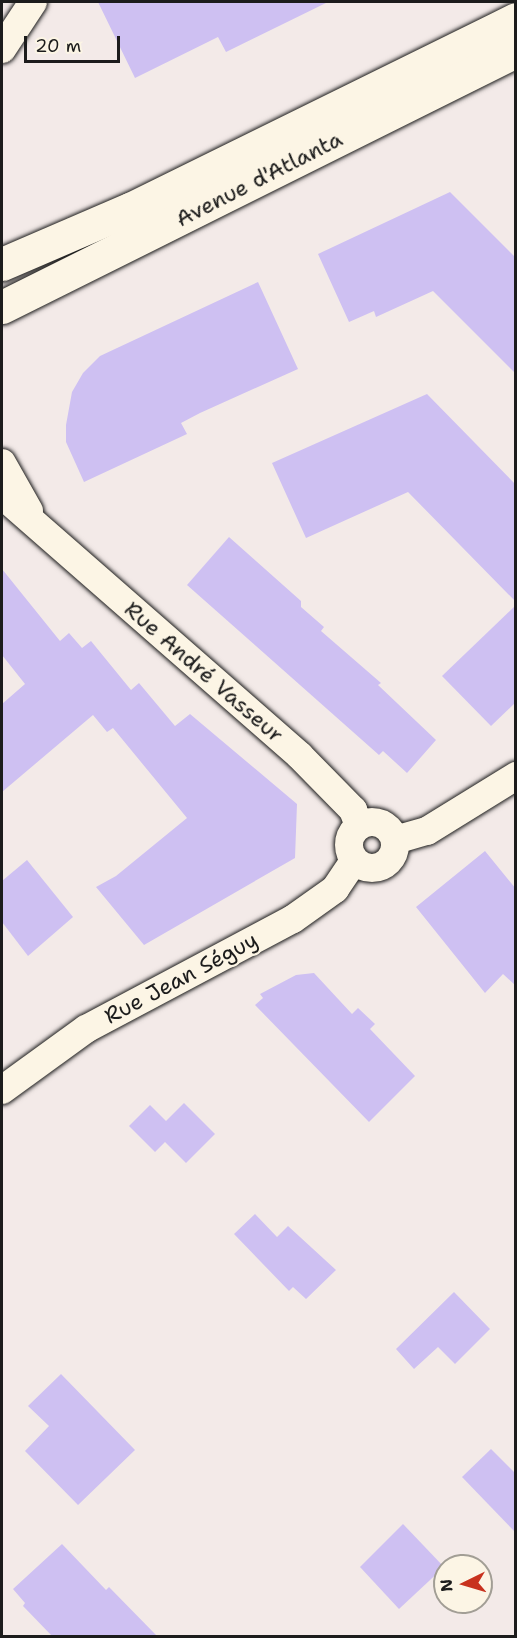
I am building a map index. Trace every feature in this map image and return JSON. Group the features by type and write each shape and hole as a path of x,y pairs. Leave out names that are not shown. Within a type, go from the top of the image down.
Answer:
{"main road":[{"name":"Avenue d'Atlanta","path":"2,264 130,209 516,19"},
{"name":"Avenue d'Atlanta","path":"2,307 516,51"}],"street":[{"path":"2,49 33,2"},
{"name":"Rue André Vasseur","path":"2,463 39,528"},
{"name":"Rue André Vasseur","path":"2,495 300,756 353,810 358,826"},
{"path":"395,840 427,831 516,776"},
{"path":"380,824 395,840 393,855 382,867 367,869 354,861 348,846 358,826 380,824"},
{"name":"Rue Jean Séguy","path":"2,1090 86,1029 293,919 335,889 354,861"}],"building":[{"path":"98,2 328,2 226,52 218,37 135,78"},
{"path":"450,192 516,258 516,374 433,291 376,317 374,311 349,322 318,254"},
{"path":"258,282 298,369 181,423 187,434 84,482 66,442 66,425 72,392 83,373 100,356"},
{"path":"427,394 516,485 516,602 408,492 306,538 272,463"},
{"path":"229,537 301,601 301,607 324,627 321,631 381,683 378,685 436,740 407,773 383,751 379,755 187,585"},
{"path":"2,569 60,641 69,633 82,648 91,641 131,690 139,683 175,726 190,714 297,804 295,858 144,945 96,887 116,876 187,818 113,728 107,732 93,715 2,792 2,704 25,684 2,655"},
{"path":"516,605 516,702 491,726 442,676"},
{"path":"485,851 516,889 516,986 503,974 485,993 416,907"},
{"path":"27,860 73,917 28,956 2,922 2,881"},
{"path":"314,973 352,1014 358,1008 375,1024 370,1029 415,1076 369,1122 255,1005 263,998 260,994 296,975"},
{"path":"184,1103 215,1134 186,1163 165,1142 155,1152 129,1126 150,1105 166,1121"},
{"path":"255,1214 277,1237 288,1226 336,1270 306,1299 293,1287 289,1291 234,1234"},
{"path":"454,1292 490,1329 455,1364 438,1347 414,1369 396,1349"},
{"path":"61,1374 135,1450 78,1505 25,1451 49,1426 28,1406"},
{"path":"491,1449 516,1474 516,1533 462,1477"},
{"path":"403,1524 433,1555 433,1577 399,1609 360,1567"},
{"path":"62,1544 106,1590 109,1587 157,1636 52,1636 23,1606 25,1603 13,1589"}]}
